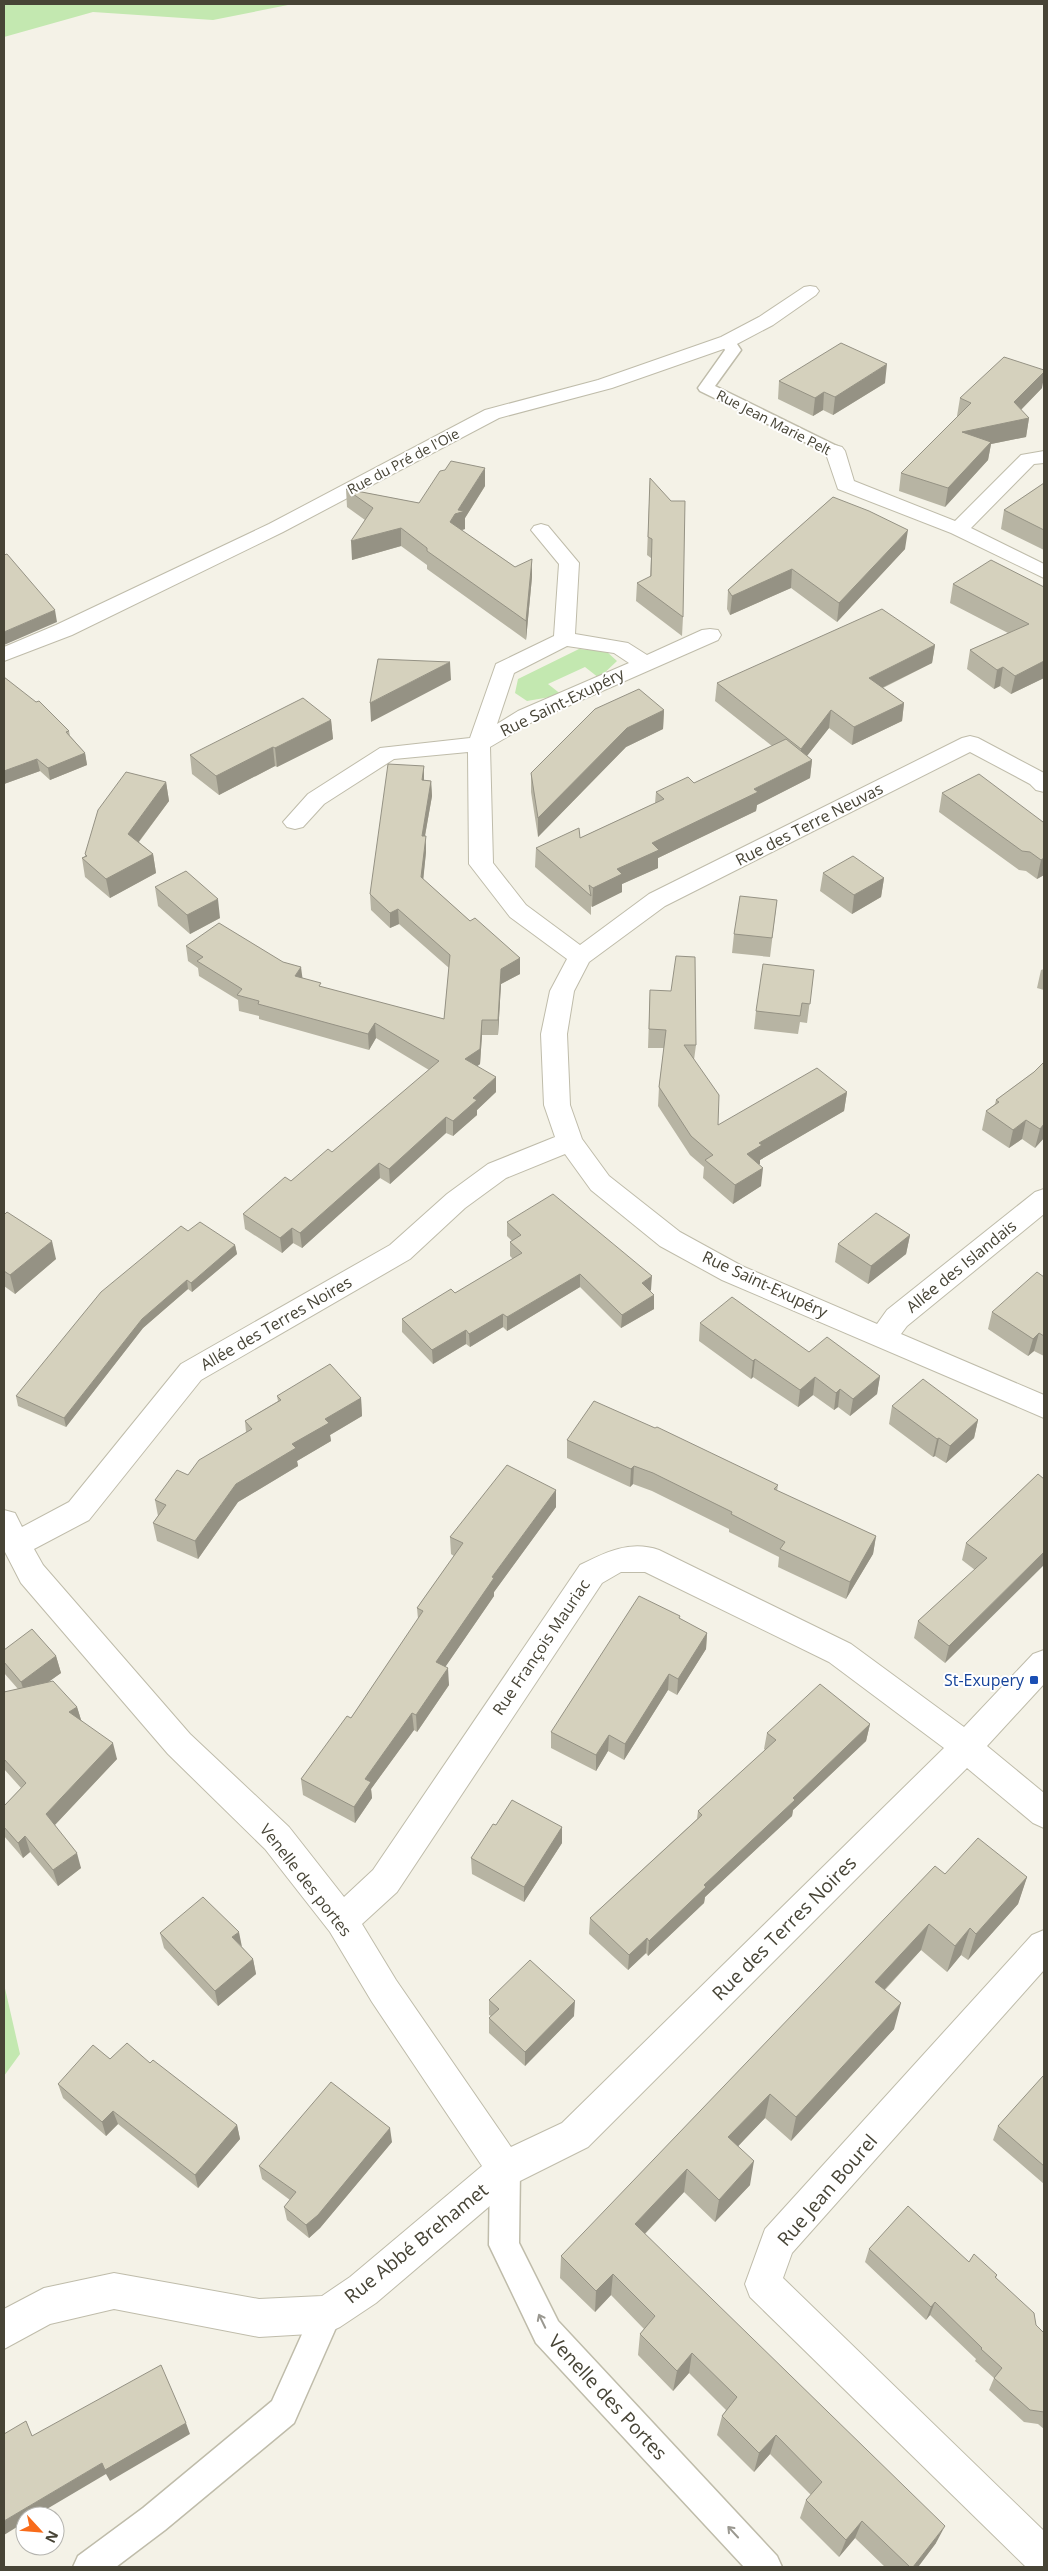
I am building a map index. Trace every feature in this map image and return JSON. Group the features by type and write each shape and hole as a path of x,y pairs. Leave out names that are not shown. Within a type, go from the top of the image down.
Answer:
{"street":[{"name":"Rue du Pré de l'Oie","path":"4,655 64,630 276,528 492,414 605,384 728,341 766,321 810,291"},
{"name":"Rue Jean Marie Pelt","path":"835,451 845,485 958,529 1044,572"},
{"path":"958,529 1028,459 1044,457"},
{"path":"541,530 569,563 564,639"},
{"name":"Rue Saint-Exupéry","path":"295,822 316,799 388,753 479,744 526,716 710,635"},
{"name":"Rue Saint-Exupéry","path":"645,663 620,648 564,639 504,669 479,744 481,864 518,911 580,957 562,991 554,1034 557,1105 570,1142 600,1183 670,1239 732,1273 1044,1407"},
{"name":"Rue des Terre Neuvas","path":"580,957 657,900 970,743 1038,779 1044,785"},
{"name":"Allée des Terres Noires","path":"10,1533 79,1511 191,1372 400,1252 456,1201 497,1171 570,1142"},
{"name":"Allée des Islandais","path":"883,1337 897,1318 1044,1199"},
{"name":"Venelle des portes","path":"10,1533 32,1574 180,1744 277,1838 342,1921 384,1991 505,2169"},
{"name":"Rue François Mauriac","path":"342,1921 385,1882 591,1574 617,1560 648,1559 840,1653 966,1747"},
{"name":"Rue des Terres Noires","path":"505,2169 575,2135 966,1747 1044,1663"},
{"path":"966,1747 1044,1814"},
{"name":"Rue Jean Bourel","path":"1044,1946 778,2242 763,2284 1024,2540 1044,2557"},
{"name":"Rue Abbé Brehamet","path":"4,2330 44,2307 114,2291 259,2318 327,2314 364,2290 505,2169"}],"lane":[{"name":"Rue Jean Marie Pelt","path":"728,341 733,350 706,388 835,451"},
{"name":"Venelle des Portes","path":"505,2169 504,2245 547,2332 766,2567"},
{"path":"89,2567 154,2519 283,2412 327,2314"}],"green space":[{"path":"4,4 293,4 213,20 93,12 4,37"},
{"path":"579,649 606,651 617,661 599,678 585,667 548,684 562,695 527,701 515,693 518,679"},
{"path":"4,1984 20,2054 4,2076"}],"building":[{"path":"841,343 887,364 835,397 824,392 815,398 779,381"},
{"path":"1004,357 1044,370 1014,402 1029,418 962,432 991,442 948,488 901,473 971,403 960,398"},
{"path":"451,461 485,468 458,510 465,511 455,514 450,522 515,567 532,559 526,621 427,551 427,548 401,528 351,541 373,508 346,489 419,503 440,471 445,470"},
{"path":"650,478 671,501 685,501 683,617 637,583 651,576 652,539 648,537"},
{"path":"1044,483 1044,530 1004,510"},
{"path":"833,497 869,511 908,530 839,603 792,569 732,596 728,590"},
{"path":"7,554 55,610 4,632 4,555"},
{"path":"991,560 1044,587 1044,661 1015,676 1003,667 997,670 970,650 1029,624 953,584"},
{"path":"882,609 935,645 869,678 904,703 854,727 831,710 801,749 717,683"},
{"path":"378,659 450,662 370,703"},
{"path":"4,677 36,702 39,701 69,731 66,732 85,753 48,768 37,759 4,771"},
{"path":"639,689 664,710 627,728 538,818 531,773 595,709"},
{"path":"303,698 331,720 216,776 190,755"},
{"path":"786,739 812,760 754,789 758,792 652,843 659,850 617,869 622,874 593,888 589,885 591,896 536,848 579,828 580,838 664,799 656,792 688,777 694,783"},
{"path":"388,764 424,766 422,780 431,781 422,836 426,836 421,877 470,921 475,918 520,958 501,969 498,1020 482,1020 480,1049 465,1059 496,1077 473,1098 477,1100 453,1121 446,1117 389,1169 379,1163 300,1233 292,1228 280,1238 243,1214 285,1177 291,1181 328,1149 332,1152 439,1061 375,1023 368,1034 258,1004 259,1001 237,995 242,989 197,961 203,957 186,946 219,923 283,962 301,967 295,976 321,983 319,986 444,1019 450,955 398,909 390,913 370,894"},
{"path":"126,772 166,782 128,834 153,854 106,879 82,858 87,856 85,854 98,810"},
{"path":"979,774 1044,821 1044,858 1041,860 1030,852 1022,851 942,793"},
{"path":"853,856 884,878 854,895 823,873"},
{"path":"186,871 218,899 187,915 155,887"},
{"path":"740,896 777,900 772,938 734,934"},
{"path":"676,956 695,957 696,1045 684,1045 719,1095 718,1125 817,1068 847,1092 759,1143 762,1145 747,1154 763,1168 735,1185 705,1160 713,1155 691,1136 659,1087 666,1030 649,1029 650,990 671,991"},
{"path":"763,964 814,970 810,1004 802,1003 800,1016 756,1011"},
{"path":"1044,1062 1044,1124 1040,1129 1026,1120 1013,1130 986,1111 999,1102 996,1100 1034,1072"},
{"path":"553,1194 652,1276 642,1283 654,1295 622,1315 580,1274 507,1317 503,1314 469,1334 466,1330 432,1350 402,1319 451,1289 455,1293 522,1253 510,1242 521,1235 507,1222"},
{"path":"7,1212 52,1241 10,1275 4,1271 4,1215"},
{"path":"876,1213 910,1235 871,1266 838,1244"},
{"path":"200,1222 235,1245 191,1283 187,1280 142,1319 64,1418 16,1396 101,1292 181,1226 188,1231"},
{"path":"1037,1272 1044,1277 1044,1336 1039,1333 1033,1339 992,1312"},
{"path":"732,1297 809,1352 827,1337 880,1376 853,1399 840,1389 836,1393 815,1377 800,1390 755,1359 753,1361 700,1323"},
{"path":"330,1364 361,1398 325,1419 329,1423 292,1444 296,1448 236,1484 195,1541 153,1523 166,1505 155,1500 177,1470 188,1475 199,1460 252,1429 245,1421 281,1400 277,1396"},
{"path":"923,1379 978,1420 950,1446 939,1438 937,1439 892,1406"},
{"path":"594,1401 655,1428 657,1427 778,1485 774,1489 876,1536 850,1582 780,1549 785,1542 731,1514 732,1512 653,1473 634,1466 631,1469 567,1440"},
{"path":"507,1465 556,1490 492,1577 494,1578 436,1662 448,1668 416,1715 412,1713 365,1779 371,1782 354,1807 301,1779 347,1716 351,1718 423,1611 417,1608 463,1543 450,1537"},
{"path":"1038,1474 1044,1479 1044,1552 949,1646 918,1621 987,1558 966,1543"},
{"path":"639,1596 680,1616 679,1618 707,1633 678,1679 669,1674 625,1744 609,1735 596,1755 551,1732"},
{"path":"32,1629 56,1656 21,1682 4,1662 4,1650"},
{"path":"53,1681 77,1707 69,1712 113,1743 46,1814 77,1853 53,1870 25,1836 18,1843 4,1827 4,1806 26,1783 4,1759 4,1692"},
{"path":"820,1684 870,1724 793,1798 795,1800 704,1885 706,1887 649,1941 647,1938 629,1955 590,1918 702,1815 698,1811 776,1740 767,1733"},
{"path":"512,1800 562,1827 524,1887 471,1858 493,1824 496,1825"},
{"path":"978,1838 1027,1877 976,1934 970,1928 955,1946 929,1924 875,1982 901,2003 796,2117 770,2094 728,2137 754,2161 719,2200 687,2169 635,2224 945,2526 913,2567 910,2567 862,2521 846,2540 806,2500 822,2482 776,2435 759,2453 722,2416 737,2397 692,2353 677,2371 640,2334 655,2316 613,2274 596,2291 561,2256 935,1866 945,1874"},
{"path":"203,1897 239,1932 232,1937 253,1959 215,1991 160,1933"},
{"path":"530,1960 575,2001 525,2052 489,2018 499,2009 489,2000"},
{"path":"127,2043 150,2063 153,2060 237,2125 195,2175 113,2111 102,2122 58,2084 93,2045 110,2059"},
{"path":"1044,2077 1044,2166 998,2126"},
{"path":"331,2082 390,2128 318,2215 306,2225 284,2207 296,2192 259,2166"},
{"path":"908,2206 969,2262 974,2254 997,2275 995,2277 1034,2313 1036,2325 1044,2333 1044,2412 1030,2410 994,2378 1002,2368 935,2302 931,2307 869,2249"},
{"path":"161,2365 186,2423 105,2470 102,2463 29,2506 15,2506 15,2514 4,2521 4,2434 26,2421 32,2436"}],"place":[{"name":"St-Exupery","path":"1034,1680"}]}
